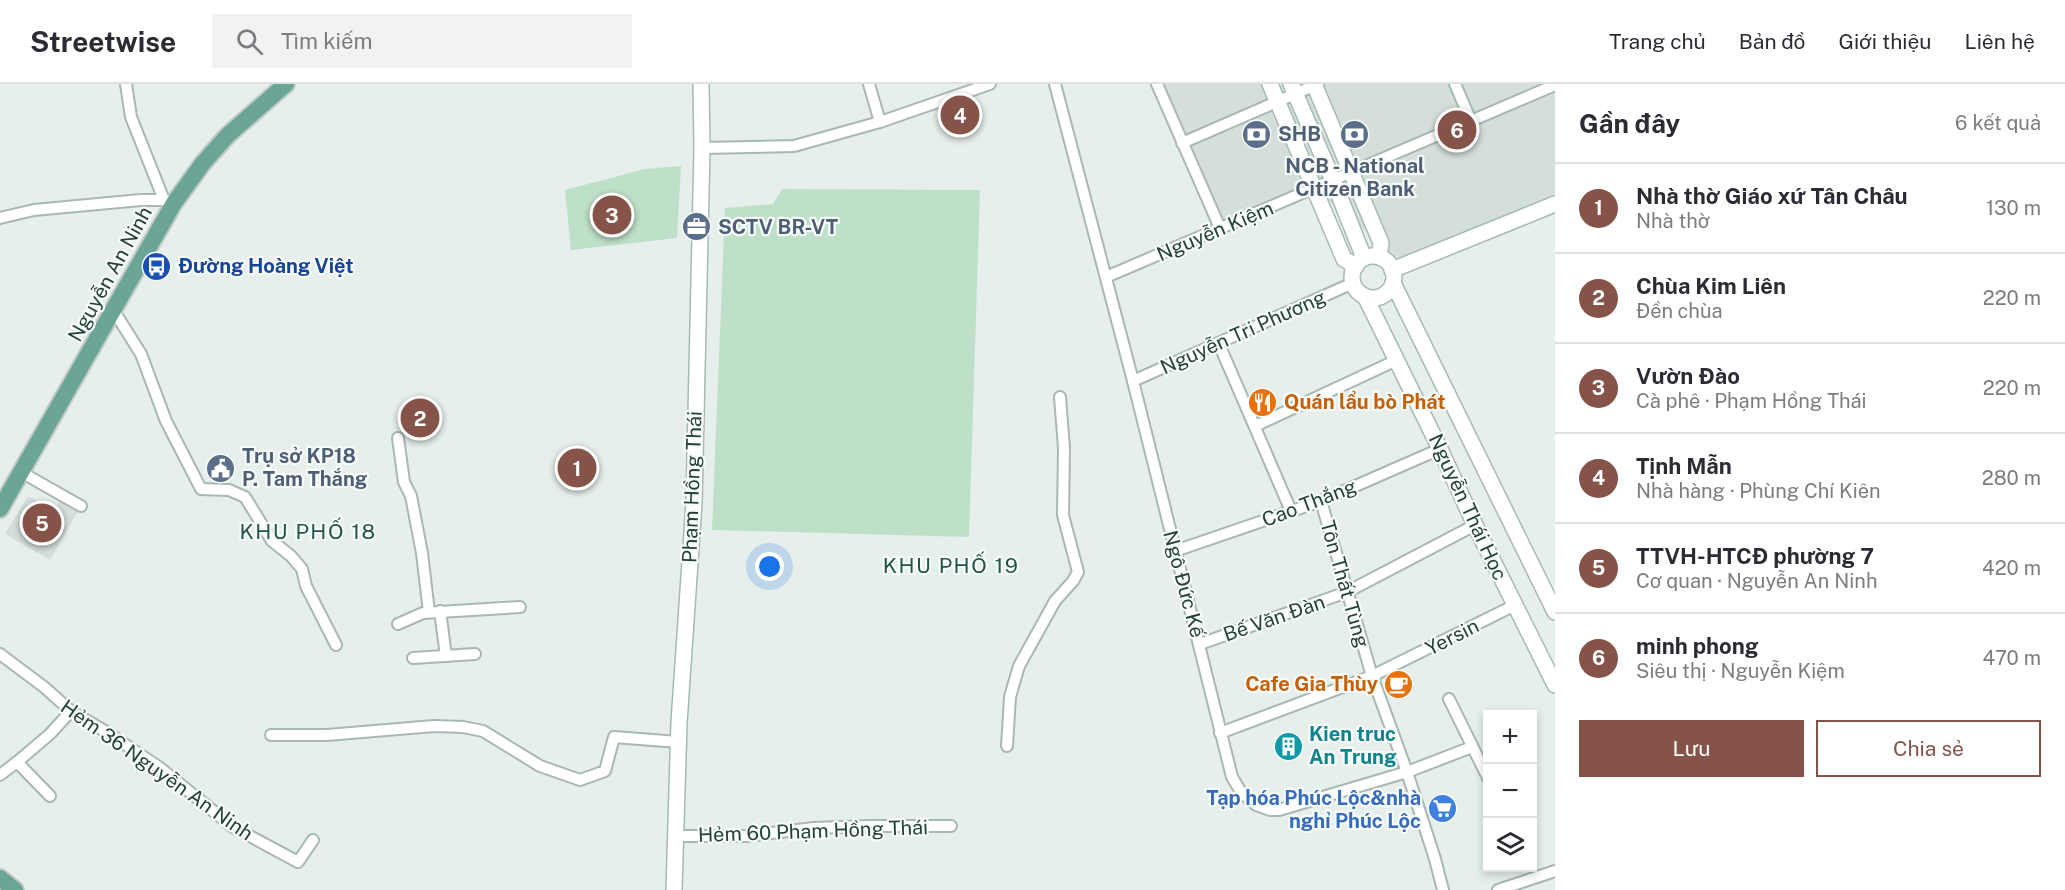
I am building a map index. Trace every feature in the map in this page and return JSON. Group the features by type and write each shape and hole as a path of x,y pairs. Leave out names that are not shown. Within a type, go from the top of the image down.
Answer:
{"main road":[{"name":"Nguyễn An Ninh","path":"0,509 114,311 169,202 228,135 286,84"},
{"name":"Phạm Hồng Thái","path":"674,890 678,742 694,503 702,148 701,84"},
{"path":"1270,84 1344,259 1366,260 1386,261 1393,277 1389,290 1375,298 1357,291 1352,277 1366,260 1381,243 1350,173 1316,84"},
{"path":"1293,89 1366,260"},
{"path":"1393,277 1555,204"},
{"name":"Nguyễn Thái Học","path":"1393,277 1555,612"},
{"name":"Nguyễn Thái Học","path":"1365,296 1555,685"},
{"path":"0,878 15,890"}],"street":[{"path":"0,218 34,210 141,200 169,202 131,117 126,84"},
{"path":"869,84 880,122"},
{"path":"702,148 794,146 880,122 990,84"},
{"name":"Ngô Đức Kế","path":"1054,84 1133,381 1200,644 1220,733 1236,786 1256,805 1270,810 1279,810 1407,772"},
{"path":"1157,84 1220,228"},
{"path":"1182,142 1277,101 1293,89 1316,84"},
{"path":"1455,84 1471,121"},
{"name":"Nguyễn Kiệm","path":"1106,277 1555,85"},
{"name":"Nguyễn Tri Phương","path":"1133,381 1353,283"},
{"path":"114,311 141,354 166,421 201,489 229,490 245,497 272,541 291,556 302,569 306,586 336,645"},
{"name":"Tôn Thất Tùng","path":"1219,344 1291,511"},
{"path":"1255,426 1397,360"},
{"path":"1008,746 1010,696 1019,666 1055,601 1078,572 1063,515 1064,448 1060,397"},
{"path":"398,438 404,482 411,496 434,612 446,656"},
{"name":"Cao Thắng","path":"1175,551 1321,501 1440,449"},
{"path":"21,472 81,506"},
{"name":"Tôn Thất Tùng","path":"1321,501 1372,676 1407,772"},
{"name":"Bế Văn Đàn","path":"1200,644 1347,592 1475,525"},
{"name":"Yersin","path":"1220,733 1372,676 1515,605"},
{"path":"398,624 423,613 520,607"},
{"name":"Hẻm 36 Nguyễn An Ninh","path":"0,654 44,687 71,711 160,768 233,827 298,862 313,840"},
{"path":"413,658 475,654"},
{"path":"1449,699 1483,768"},
{"path":"0,775 51,734 71,711"},
{"path":"271,735 327,735 434,726 463,727 483,731 540,766 580,780 605,771 614,737 678,742"},
{"path":"1443,890 1407,772 1472,747"},
{"path":"17,762 50,796"},
{"name":"Hẻm 60 Phạm Hồng Thái","path":"676,836 746,836 814,828 951,826"},
{"path":"1537,872 1555,871"},
{"path":"1498,890 1535,872"}],"shaded area":[{"path":"1158,84 1555,84 1555,204 1392,270 1381,243 1314,189 1220,228"},
{"path":"28,496 54,511 62,498 80,508 50,560 5,534"}],"green space":[{"path":"681,166 677,238 571,250 565,190 645,169"},
{"path":"782,189 980,190 969,537 712,530 725,208 773,204"}],"place":[{"name":"Tịnh Mẫn","path":"960,115"},
{"name":"minh phong","path":"1457,130"},
{"name":"SHB","path":"1257,134"},
{"name":"NCB - National Citizen Bank","path":"1355,135"},
{"name":"Vườn Đào","path":"612,215"},
{"name":"SCTV BR-VT","path":"697,227"},
{"name":"Đường Hoàng Việt","path":"157,266"},
{"name":"Quán lẩu bò Phát","path":"1263,402"},
{"name":"Chùa Kim Liên","path":"420,418"},
{"name":"Trụ sở KP18 P. Tam Thắng","path":"221,468"},
{"name":"Nhà thờ Giáo xứ Tân Châu","path":"577,468"},
{"name":"TTVH-HTCĐ phường 7","path":"42,523"},
{"name":"Cafe Gia Thùy","path":"1399,684"},
{"name":"Kien truc An Trung","path":"1288,746"},
{"name":"Tạp hóa Phúc Lộc&nhà nghỉ Phúc Lộc","path":"1442,809"}],"district":[{"name":"KHU PHỐ 18","path":"308,531"},
{"name":"KHU PHỐ 19","path":"951,565"}]}
